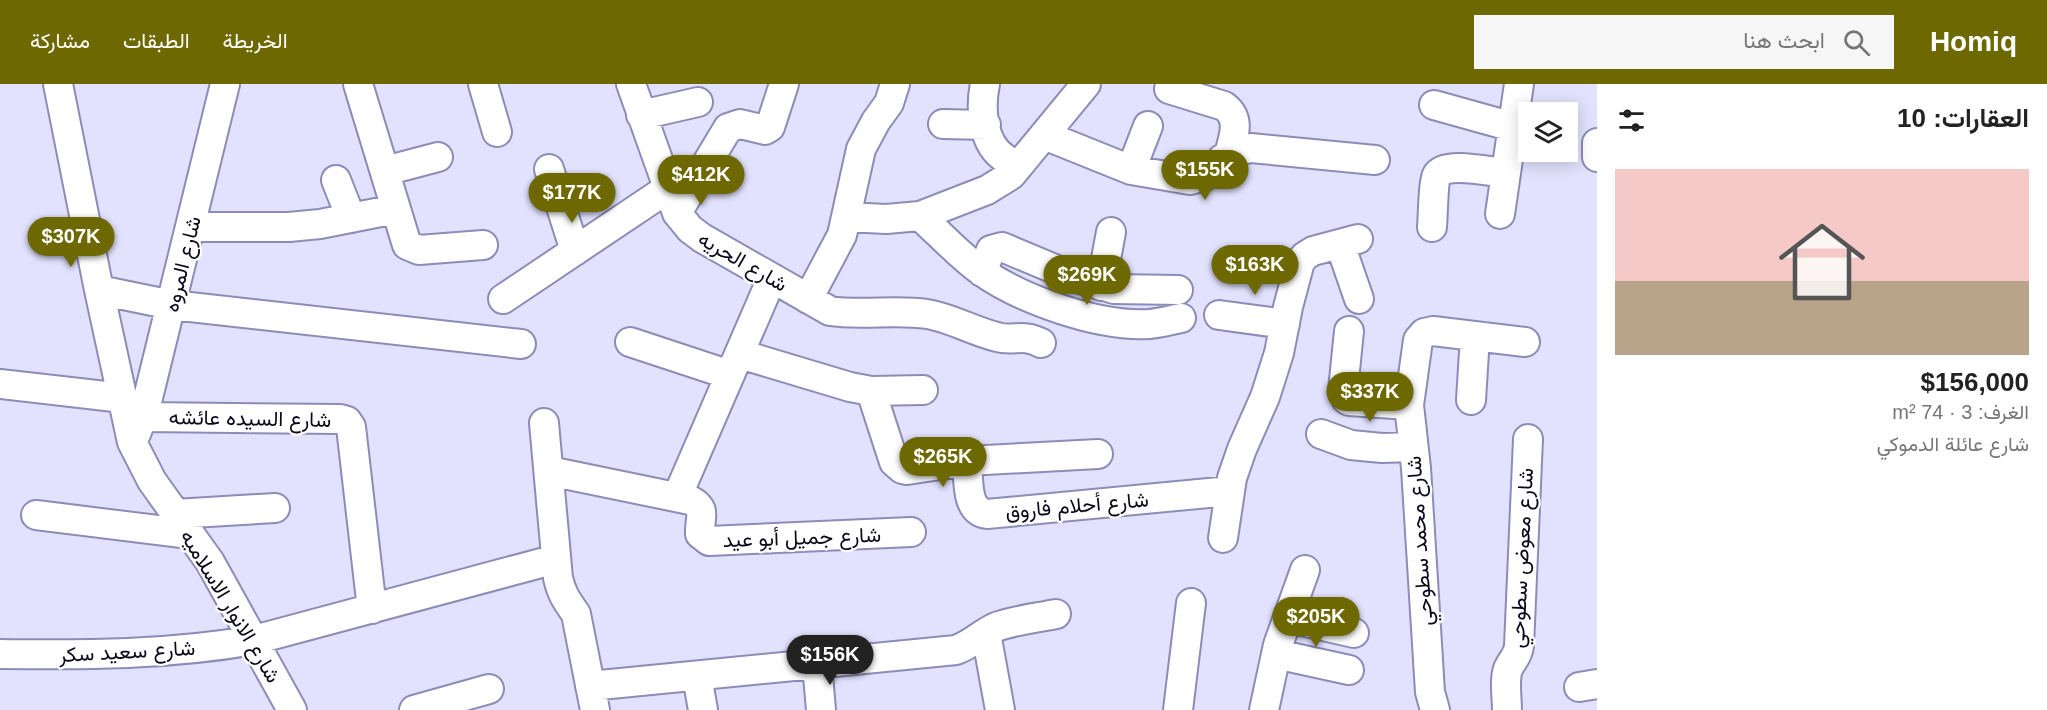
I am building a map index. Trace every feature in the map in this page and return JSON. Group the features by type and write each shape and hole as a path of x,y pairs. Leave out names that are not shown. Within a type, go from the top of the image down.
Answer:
{"street":[{"name":"شارع الانوار الاسلاميه","path":"58,84 99,290 133,419 142,463 210,562 292,710"},
{"name":"شارع المروه","path":"133,419 172,305 225,84"},
{"path":"358,84 407,244 415,249 483,245"},
{"path":"483,84 497,132"},
{"name":"شارع الحريه","path":"631,84 672,201 690,229 702,238 830,311 930,314 999,338 1022,336 1041,343"},
{"path":"503,299 575,251 672,201 728,128 735,124 765,130 770,127 784,84"},
{"path":"808,299 842,235 861,149 889,103 895,84"},
{"path":"985,84 982,98 987,135 994,148 1005,159 1019,165"},
{"path":"847,217 886,219 920,216 987,190 1011,175 1086,84"},
{"path":"1500,214 1519,84"},
{"path":"1169,89 1224,106 1229,110 1236,126 1230,155"},
{"path":"641,115 698,102"},
{"path":"1434,105 1513,127"},
{"path":"943,124 986,125"},
{"path":"1131,170 1148,126"},
{"path":"1044,135 1131,170 1182,179 1198,179 1205,176 1222,159 1236,151 1259,148 1375,160"},
{"path":"385,171 438,157"},
{"path":"549,169 575,251"},
{"path":"1432,227 1436,177 1443,169 1506,173"},
{"path":"336,180 351,218"},
{"path":"191,227 290,227 396,209"},
{"path":"920,216 982,272 1032,298 1082,316 1117,322 1149,324 1181,318"},
{"path":"1101,286 1111,232"},
{"path":"1223,538 1230,491 1242,449 1265,397 1279,353 1299,262 1313,251 1349,242 1359,299"},
{"path":"982,272 991,250 1002,247 1061,273 1101,286 1114,289 1178,290"},
{"path":"677,497 772,278"},
{"path":"99,290 172,305 520,344"},
{"path":"1219,315 1285,324"},
{"path":"1349,331 1343,394 1346,399 1409,405"},
{"name":"شارع محمد سطوحي","path":"1435,710 1430,692 1416,468 1409,405 1418,340 1424,333 1433,331 1525,342"},
{"path":"1471,400 1475,336"},
{"path":"630,342 871,391 923,390"},
{"path":"0,384 133,419"},
{"path":"871,391 894,462 907,470 966,461 1098,454"},
{"name":"شارع السيده عائشه","path":"133,419 340,419 347,421 351,427 372,609"},
{"path":"544,423 561,592 576,614 593,698 697,676 956,650 970,645 986,633 1011,622 1056,614"},
{"path":"1321,434 1351,445 1382,448 1413,447"},
{"name":"شارع معوض سطوحي","path":"1507,710 1506,676 1519,652 1528,439"},
{"name":"شارع أحلام فاروق","path":"966,461 972,505 978,512 987,514 1230,491"},
{"name":"شارع جميل أبو عيد","path":"549,471 690,500 699,506 702,512 700,534 709,541 911,532"},
{"path":"36,515 183,524 275,508"},
{"name":"شارع سعيد سكر","path":"0,654 170,652 254,640 556,559"},
{"path":"1264,710 1276,654 1305,570"},
{"path":"1178,710 1191,603"},
{"path":"1288,618 1354,633"},
{"path":"986,633 1000,710"},
{"path":"1276,654 1349,670"},
{"path":"817,664 821,710"},
{"path":"697,676 703,710"},
{"path":"414,710 489,689"}]}
